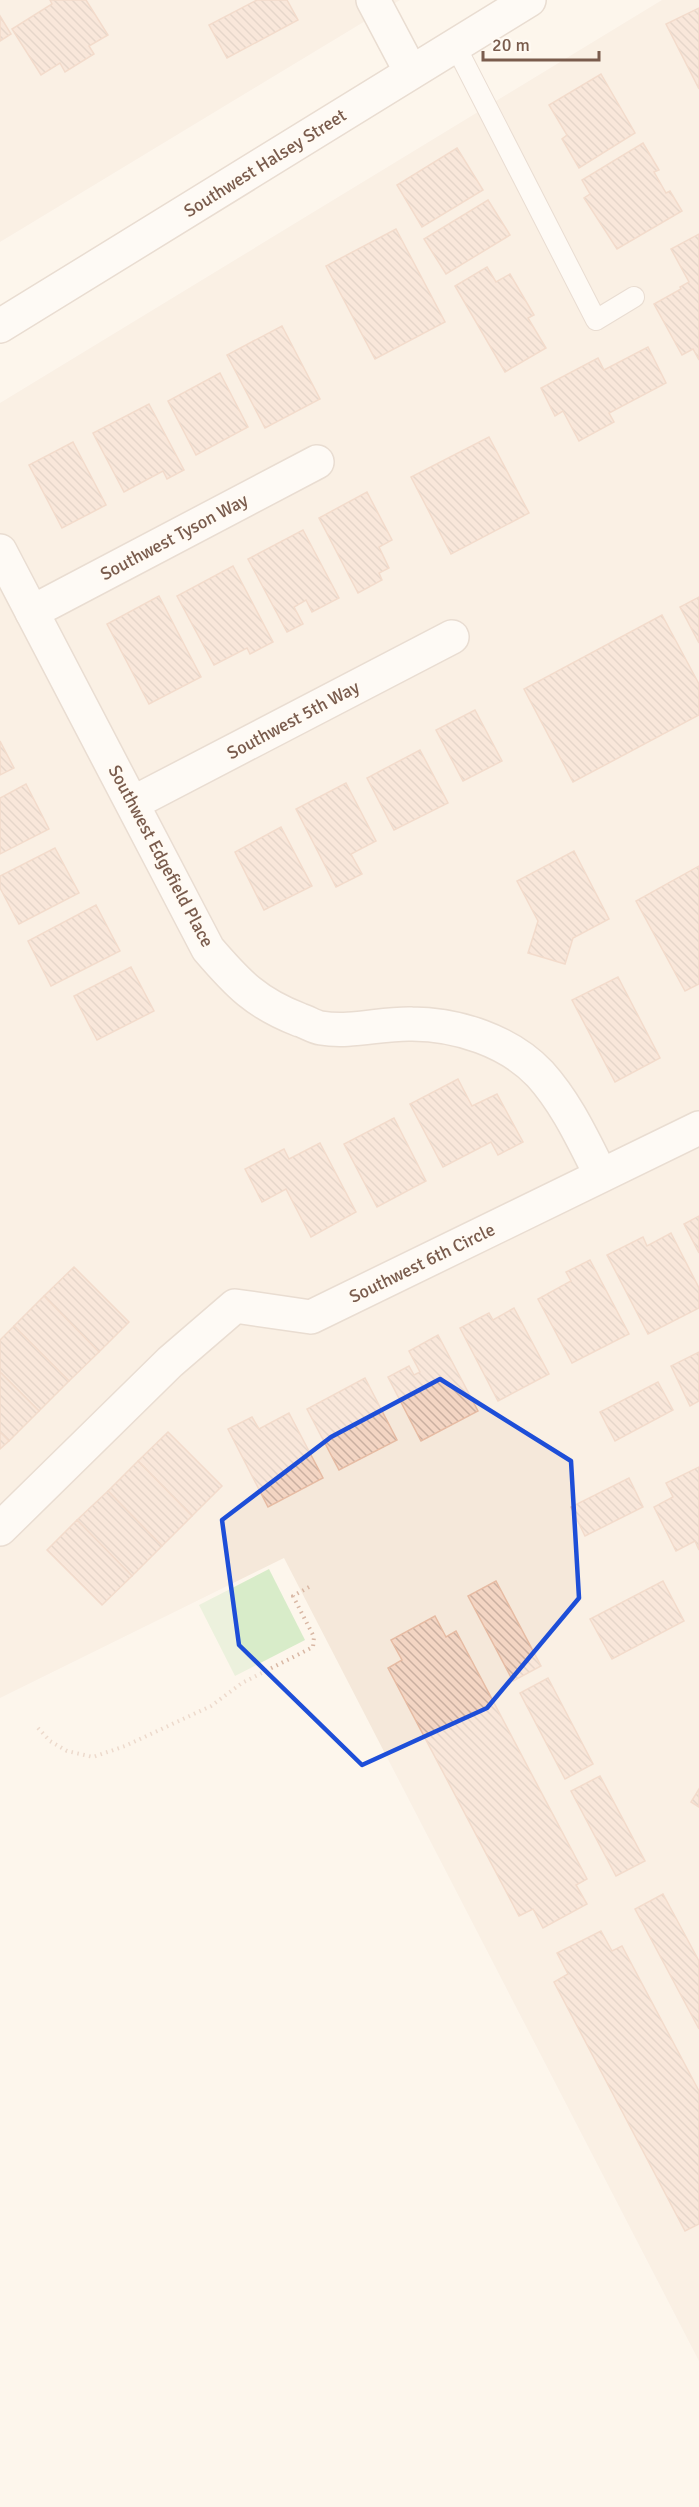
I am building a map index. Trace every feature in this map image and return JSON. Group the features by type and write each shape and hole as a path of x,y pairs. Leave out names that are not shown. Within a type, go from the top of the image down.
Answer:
{"street":[{"path":"373,0 411,72"},
{"name":"Southwest Halsey Street","path":"0,326 529,0"},
{"name":"Southwest Tyson Way","path":"32,612 316,462"},
{"name":"Southwest Edgefield Place","path":"0,551 208,949 239,985 276,1011 321,1028 363,1029 411,1023 452,1027 504,1046 539,1073 566,1106 601,1175"},
{"name":"Southwest 5th Way","path":"133,803 452,637"},
{"name":"Southwest 6th Circle","path":"0,1529 170,1362 235,1306 311,1317 699,1128"}],"lane":[{"path":"455,45 596,320 634,297"}],"path":[{"path":"38,1728 50,1741 67,1751 93,1757 125,1746 211,1706 242,1683 314,1647 314,1637 293,1596 309,1587"}],"highlighted area":[{"path":"440,1379 571,1461 579,1598 487,1708 362,1765 239,1645 222,1520 331,1437"}],"shaded area":[{"path":"0,0 400,0 0,242"},
{"path":"662,0 699,0 699,2361 284,1558 0,1698 0,403"}],"green space":[{"path":"269,1569 305,1640 235,1676 199,1605"}],"building":[{"path":"50,0 86,0 108,35 89,46 94,54 65,72 60,63 41,75 12,29 52,4"},
{"path":"257,0 287,0 298,20 227,58 209,25"},
{"path":"699,8 699,89 666,24"},
{"path":"0,16 11,34 0,41"},
{"path":"601,74 635,133 579,168 562,139 567,135 549,105"},
{"path":"643,143 659,170 654,172 666,193 670,191 682,211 617,249 584,198 590,194 582,180"},
{"path":"457,148 483,190 422,227 397,185"},
{"path":"488,200 510,235 446,274 424,239"},
{"path":"396,229 445,322 375,359 326,266"},
{"path":"699,234 699,360 693,349 682,355 654,304 689,282 671,249"},
{"path":"487,267 496,282 510,274 534,315 528,318 546,348 505,372 455,286"},
{"path":"282,326 320,399 265,428 227,355"},
{"path":"648,347 666,383 609,413 614,422 579,441 563,411 555,416 541,388 598,358 604,370"},
{"path":"220,373 248,427 196,455 168,401"},
{"path":"149,404 184,470 167,479 163,471 124,492 93,433"},
{"path":"489,437 529,513 451,554 411,477"},
{"path":"73,442 106,505 62,528 29,465"},
{"path":"367,492 392,540 379,547 389,568 379,573 382,580 358,593 319,518"},
{"path":"303,530 339,598 312,612 306,600 294,607 303,624 287,632 248,559"},
{"path":"233,566 273,642 250,654 247,648 214,665 177,596"},
{"path":"159,596 201,677 149,704 107,624"},
{"path":"699,597 699,643 680,607"},
{"path":"662,615 699,684 699,715 573,782 524,689"},
{"path":"475,710 502,761 463,781 436,730"},
{"path":"0,741 14,768 0,775"},
{"path":"420,750 448,803 394,830 367,778"},
{"path":"346,783 376,841 351,854 362,874 336,887 296,809"},
{"path":"26,784 49,829 0,854 0,798"},
{"path":"281,827 312,886 264,910 235,852"},
{"path":"55,848 79,893 19,924 0,888 0,876"},
{"path":"574,851 609,919 573,938 565,964 528,953 538,921 517,881"},
{"path":"699,866 699,984 685,991 636,901"},
{"path":"96,905 120,951 51,986 28,941"},
{"path":"131,967 154,1011 97,1040 74,996"},
{"path":"618,977 660,1058 615,1082 572,1000"},
{"path":"458,1079 472,1106 497,1094 523,1142 498,1155 491,1142 443,1167 410,1104"},
{"path":"394,1118 426,1181 377,1207 344,1144"},
{"path":"320,1143 356,1212 311,1237 286,1189 262,1202 245,1169 284,1149 289,1159"},
{"path":"699,1216 699,1253 684,1224"},
{"path":"671,1233 699,1288 699,1308 648,1334 607,1255 643,1237 647,1246"},
{"path":"590,1260 629,1334 572,1363 538,1299 571,1281 566,1272"},
{"path":"74,1267 129,1322 99,1352 44,1296"},
{"path":"44,1296 99,1352 69,1381 14,1326"},
{"path":"514,1308 549,1374 498,1401 460,1328 489,1313 493,1320"},
{"path":"14,1326 69,1381 39,1411 0,1372 0,1340"},
{"path":"438,1335 478,1411 421,1441 388,1377 409,1366 414,1375 420,1372 409,1351"},
{"path":"699,1352 699,1401 690,1406 671,1366"},
{"path":"0,1372 39,1411 9,1441 0,1432"},
{"path":"365,1378 397,1440 339,1470 307,1409"},
{"path":"658,1382 673,1410 615,1441 600,1412"},
{"path":"289,1413 323,1478 268,1507 228,1429 252,1417 259,1429"},
{"path":"0,1432 9,1441 0,1449"},
{"path":"168,1432 222,1486 192,1516 138,1461"},
{"path":"138,1461 192,1516 162,1546 108,1491"},
{"path":"699,1467 699,1550 695,1541 676,1551 654,1507 673,1497 666,1483"},
{"path":"629,1478 643,1507 585,1536 571,1507"},
{"path":"108,1491 162,1546 132,1576 77,1520"},
{"path":"77,1520 132,1576 102,1605 47,1550"},
{"path":"496,1581 541,1666 513,1681 468,1596"},
{"path":"663,1581 684,1621 612,1659 590,1619"},
{"path":"435,1616 446,1637 456,1631 587,1879 576,1885 587,1904 543,1928 533,1909 519,1916 388,1668 402,1660 391,1640"},
{"path":"548,1678 593,1764 565,1779 520,1693"},
{"path":"600,1776 645,1861 616,1876 571,1791"},
{"path":"699,1789 699,1807 691,1802"},
{"path":"663,1894 699,1961 699,2029 635,1909"},
{"path":"601,1931 612,1951 622,1946 699,2091 699,2224 685,2231 554,1982 568,1974 557,1953"}]}
